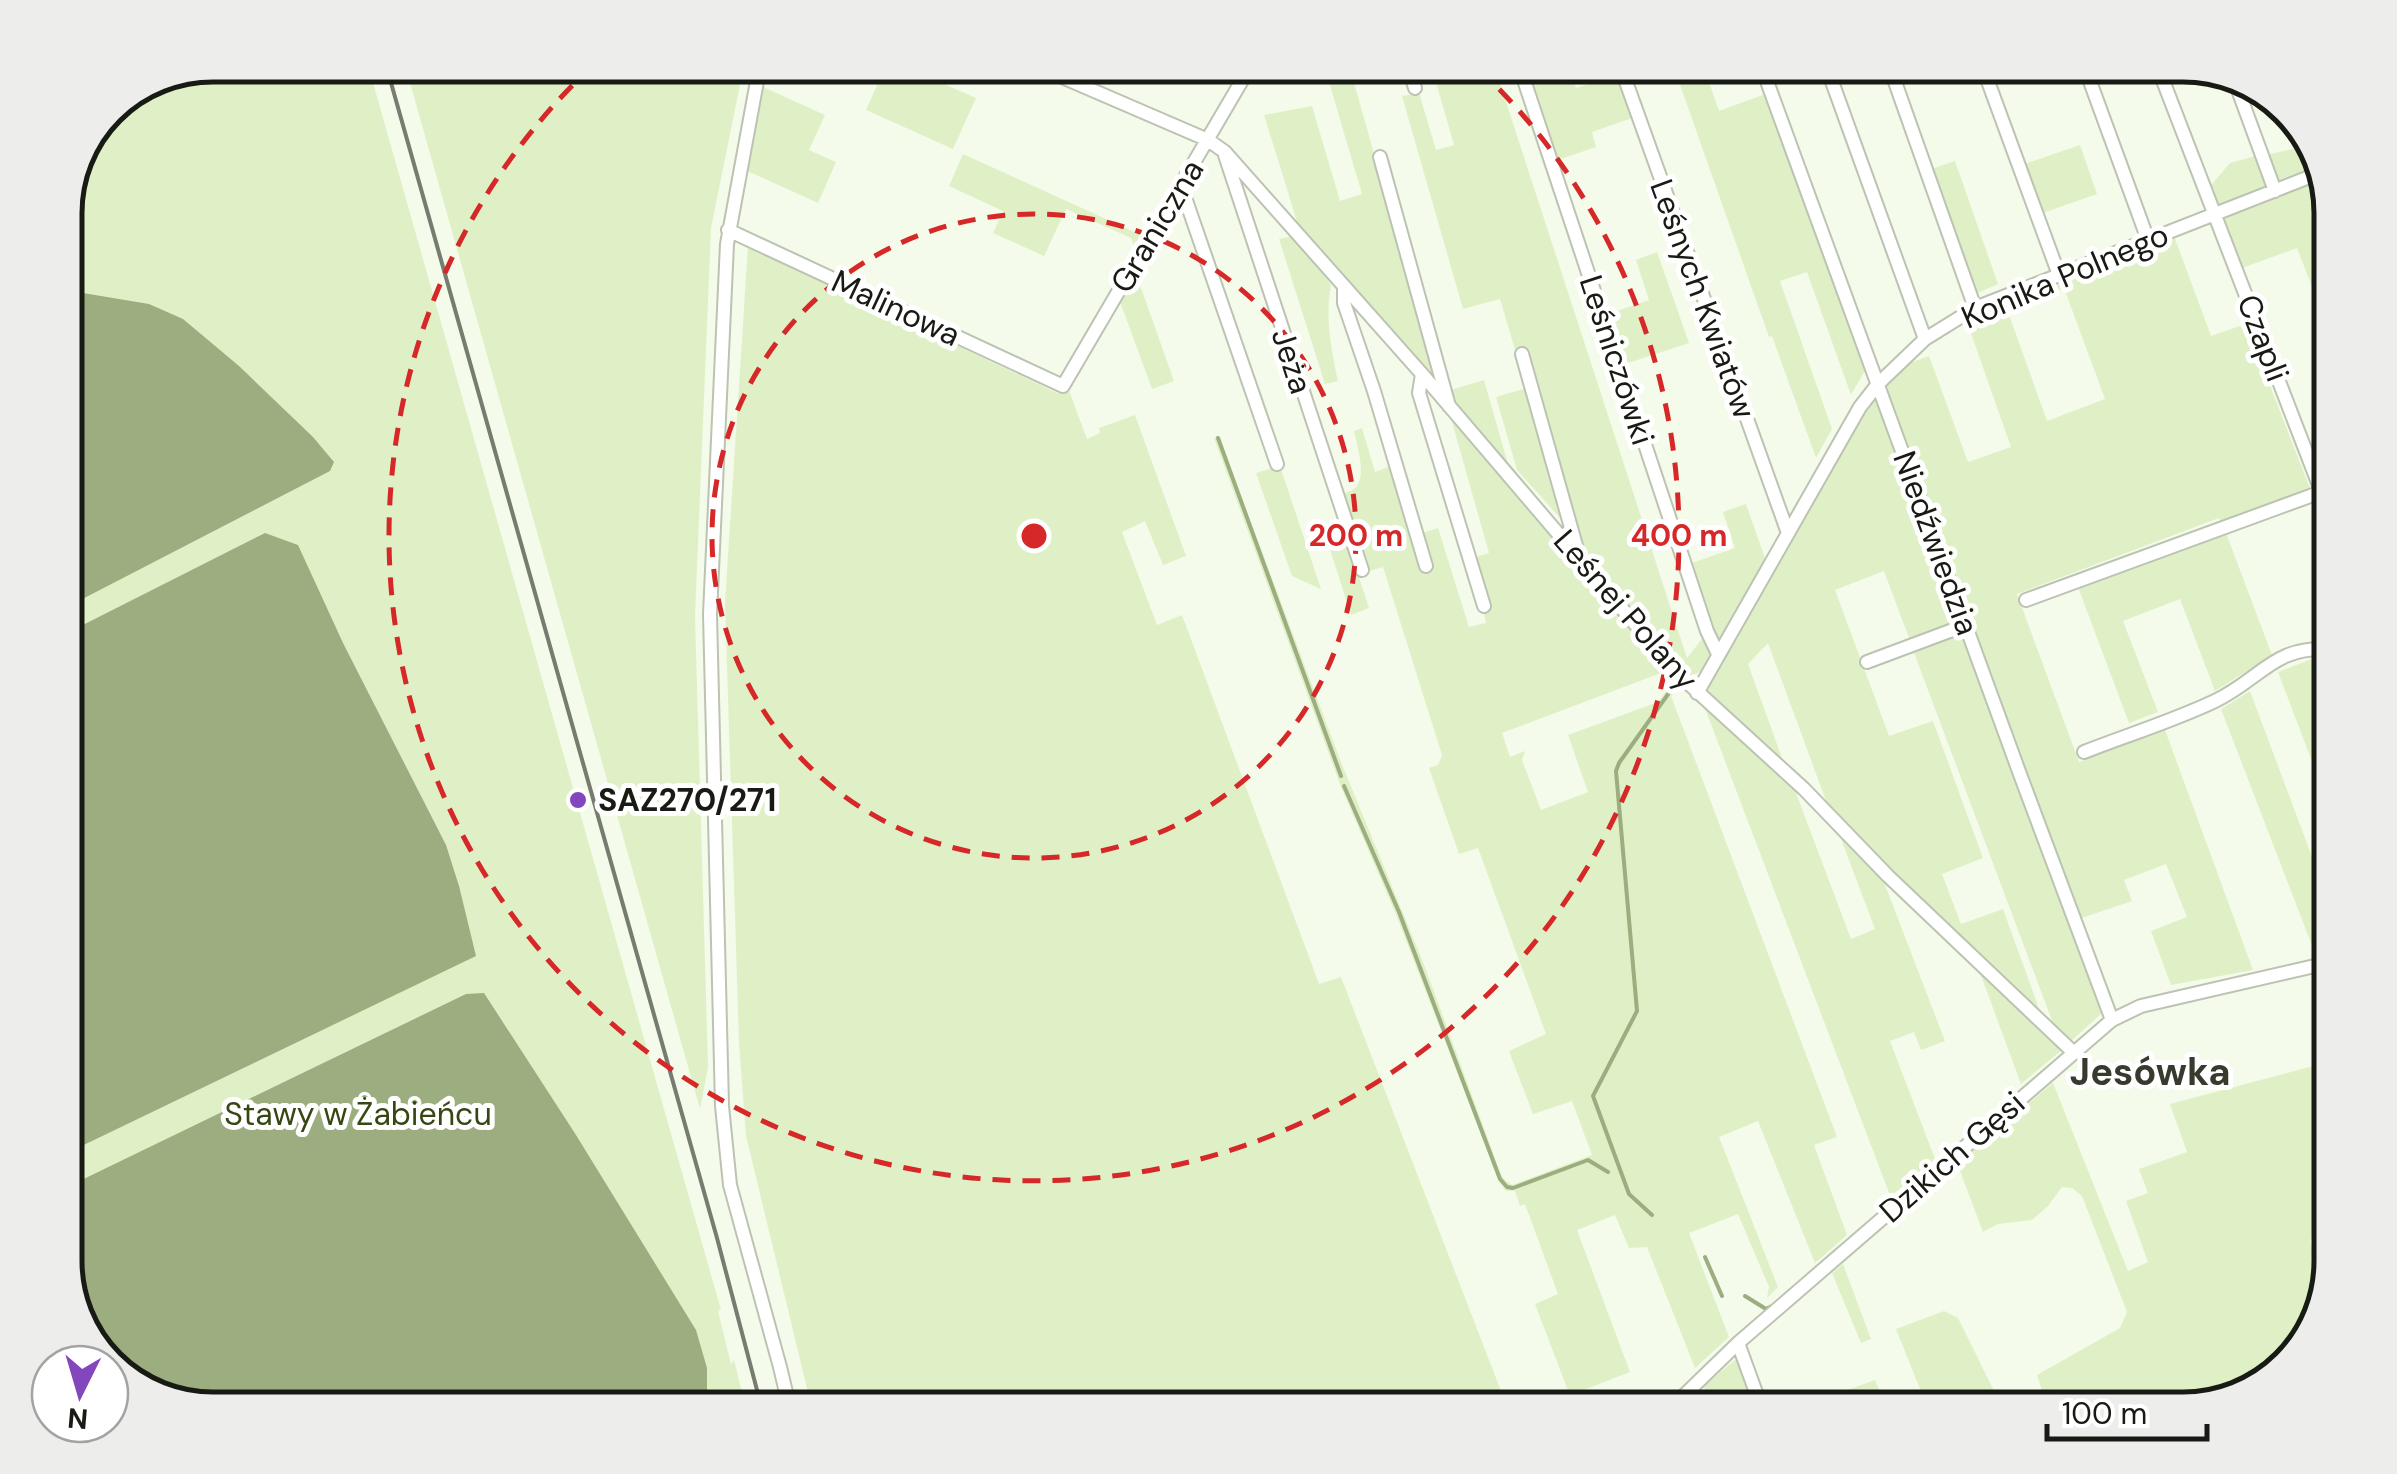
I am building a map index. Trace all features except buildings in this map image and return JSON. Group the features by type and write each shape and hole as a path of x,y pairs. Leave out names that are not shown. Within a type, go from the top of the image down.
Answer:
{"street":[{"path":"757,83 728,230 710,614 722,1106 730,1185 786,1392"},
{"name":"Leśnej Polany","path":"1076,83 1208,140 1225,152 1422,374 1677,673 1780,766 2072,1052"},
{"name":"Graniczna","path":"1063,386 1241,83"},
{"path":"1413,83 1415,88"},
{"name":"Leśniczówki","path":"1525,83 1707,631 1718,654"},
{"name":"Leśnych Kwiatów","path":"1626,83 1788,533"},
{"name":"Niedźwiedzia","path":"1769,83 2112,1020"},
{"path":"1833,83 1925,339"},
{"path":"1895,83 1975,308"},
{"path":"1989,83 2059,276"},
{"path":"2091,83 2148,240"},
{"name":"Czapli","path":"2164,83 2314,471"},
{"path":"2240,95 2275,191"},
{"name":"Jeża","path":"1225,152 1362,570"},
{"path":"1380,157 1450,408"},
{"name":"Konika Polnego","path":"1696,693 1860,407 1925,339 1975,308 2309,177"},
{"path":"1181,186 1277,464"},
{"name":"Malinowa","path":"728,230 1063,386"},
{"path":"1344,285 1344,303 1426,566"},
{"path":"1522,354 1579,556"},
{"path":"1422,374 1420,393 1484,606"},
{"path":"2026,600 2314,495"},
{"path":"1868,662 1966,624"},
{"path":"2084,752 2216,700 2284,656 2314,648"},
{"name":"Dzikich Gęsi","path":"1688,1392 2112,1020 2142,1006 2314,966"},
{"path":"1738,1344 1756,1392"}],"green space":[{"name":"Stawy w Żabieńcu","path":"213,83 373,83 721,1310 718,1311 731,1364 734,1360 742,1392 213,1392 163,1382 134,1364 130,1361 130,1344 114,1344 89,1303 83,1269 83,205 87,180 105,141 121,121 163,92"},
{"path":"410,83 740,83 711,228 695,616 708,1067 700,1109"},
{"path":"878,83 942,83 976,98 953,149 866,110"},
{"path":"1329,83 1354,83 1441,391 1299,228 1264,115 1312,106 1340,201 1362,194"},
{"path":"1436,83 1500,83 1687,658 1705,635 1712,650 1707,665 1696,674 1686,676 1678,668 1584,553 1524,351 1516,353 1500,299 1463,309 1402,96 1419,93 1436,150 1454,145"},
{"path":"1530,83 1574,83 1576,88 1592,83 1623,83 1635,117 1592,132 1596,147 1555,161"},
{"path":"1679,83 1709,83 1719,111 1768,93 1867,367 1851,395 1807,272 1780,281 1832,429 1816,458 1772,336 1769,337"},
{"path":"761,86 825,115 809,150 836,162 818,203 743,169"},
{"path":"2080,145 2097,194 2040,214 2022,165"},
{"path":"2297,148 2307,170 2278,180 2266,155"},
{"path":"963,154 1141,235 1134,246 1131,238 1066,209 1044,256 993,233 1003,211 949,186"},
{"path":"2259,155 2266,184 2263,190 2218,206 2213,204 2207,190 2230,163"},
{"path":"1955,161 1998,284 1973,295 1929,170"},
{"path":"2311,182 2314,292 2297,248 2242,268 2223,228 2225,216"},
{"path":"2174,236 2211,336 2240,326 2248,329 2311,491 2222,525 2219,518 2017,594 2079,762 2165,730 2253,970 2171,985 2151,931 2187,917 2166,864 2124,880 2132,901 2079,919 1962,595 1953,582 1881,387 1904,365 1929,356 1968,462 2011,447 1968,325 2007,309 2047,421 2105,399 2064,288 2023,304 2025,296"},
{"path":"1294,237 1331,285 1329,321 1338,381 1325,384 1279,239"},
{"path":"748,246 1057,393 1068,388 1087,439 1100,433 1099,428 1135,415 1186,556 1163,565 1145,521 1122,532 1157,625 1182,615 1319,984 1341,977 1501,1392 808,1392 746,1136 739,1043 725,603"},
{"path":"1657,252 1689,343 1622,365 1605,315 1649,300 1636,260"},
{"path":"1135,271 1174,381 1152,389 1119,299"},
{"path":"1484,380 1508,464 1457,412 1451,390"},
{"path":"1527,388 1568,527 1517,470 1496,397"},
{"path":"1878,397 1959,621 1936,632 1934,629 1909,638 1884,571 1835,590 1889,736 1933,721 1983,858 1942,874 1961,924 2003,909 2041,1014 1971,951 1829,809 1768,643 1748,664 1782,758 1710,701 1707,687 1725,652 1738,638 1764,581 1859,419"},
{"path":"1450,415 1669,670 1502,733 1510,757 1525,751 1522,760 1541,810 1588,792 1568,735 1658,702 1676,678 1680,683 1671,696 1837,1137 1814,1145 1847,1235 1815,1263 1758,1121 1719,1137 1778,1287 1767,1298 1769,1287 1738,1214 1689,1233 1729,1337 1695,1368 1647,1247 1629,1248 1615,1215 1577,1230 1630,1372 1581,1392 1569,1392 1535,1304 1558,1294 1525,1204 1520,1206 1515,1191 1506,1191 1500,1183 1395,912 1341,787 1214,438 1219,437 1339,757 1425,967 1501,1175 1512,1185 1592,1155 1572,1101 1533,1114 1509,1051 1546,1034 1478,848 1459,854 1429,768 1438,765 1442,755 1383,567 1366,572 1340,494 1354,489 1360,480 1354,431 1362,428 1375,472 1394,465 1419,534 1438,528 1469,627 1486,623 1472,558 1489,553"},
{"path":"1280,466 1321,589 1292,576 1256,473"},
{"path":"1746,504 1765,564 1718,641 1710,630 1689,564 1735,548 1723,512"},
{"path":"2226,533 2272,655 2215,691 2180,599 2123,621 2158,712 2129,723 2078,587"},
{"path":"1345,534 1369,608 1351,615 1327,540"},
{"path":"1963,634 2103,1012 2069,1043 2054,1026 1913,650"},
{"path":"2314,658 2314,767 2278,672"},
{"path":"2250,691 2314,862 2314,951 2221,709"},
{"path":"1703,703 1793,785 1851,939 1875,929 1838,831 1882,877 1945,1041 1921,1050 1914,1032 1890,1041 1935,1159 1891,1198"},
{"path":"1979,970 2063,1049 2021,1084"},
{"path":"2314,1066 2314,1233 2310,1242 2314,1261 2305,1311 2276,1353 2234,1382 2184,1392 2043,1392 2037,1375 2120,1328 2127,1312 2082,1196 2072,1188 2062,1187 2032,1220 1998,1224 1983,1232 1957,1163 2053,1083 2128,1271 2148,1262 2126,1201 2148,1193 2139,1169 2187,1152 2170,1104"},
{"path":"1843,1264 1871,1339 1861,1343 1832,1273"},
{"path":"1944,1311 1958,1318 1995,1392 1921,1392 1896,1329"},
{"path":"1737,1358 1750,1392 1706,1392 1704,1386"},
{"path":"1875,1380 1880,1392 1843,1392"}],"shaded area":[{"path":"83,293 149,304 183,319 313,437 334,462 330,471 83,599"},
{"path":"265,533 298,545 343,643 446,845 476,956 83,1145 83,625"},
{"path":"484,993 696,1330 707,1368 707,1392 213,1392 163,1382 130,1361 130,1344 114,1344 89,1303 83,1269 83,1179 466,994"}],"waterway":[{"path":"1218,438 1341,776"},
{"path":"1652,1215 1629,1194 1593,1096 1637,1011 1616,771 1676,683"},
{"path":"1344,786 1399,912 1500,1179 1513,1188 1588,1160 1608,1172"},
{"path":"1705,1257 1722,1296"},
{"path":"1745,1296 1766,1309 1772,1306"}],"railway":[{"path":"391,83 758,1392"}],"place":[{"name":"SAZ270/271","path":"578,800"}],"district":[{"name":"Jesówka","path":"2150,1072"}]}
